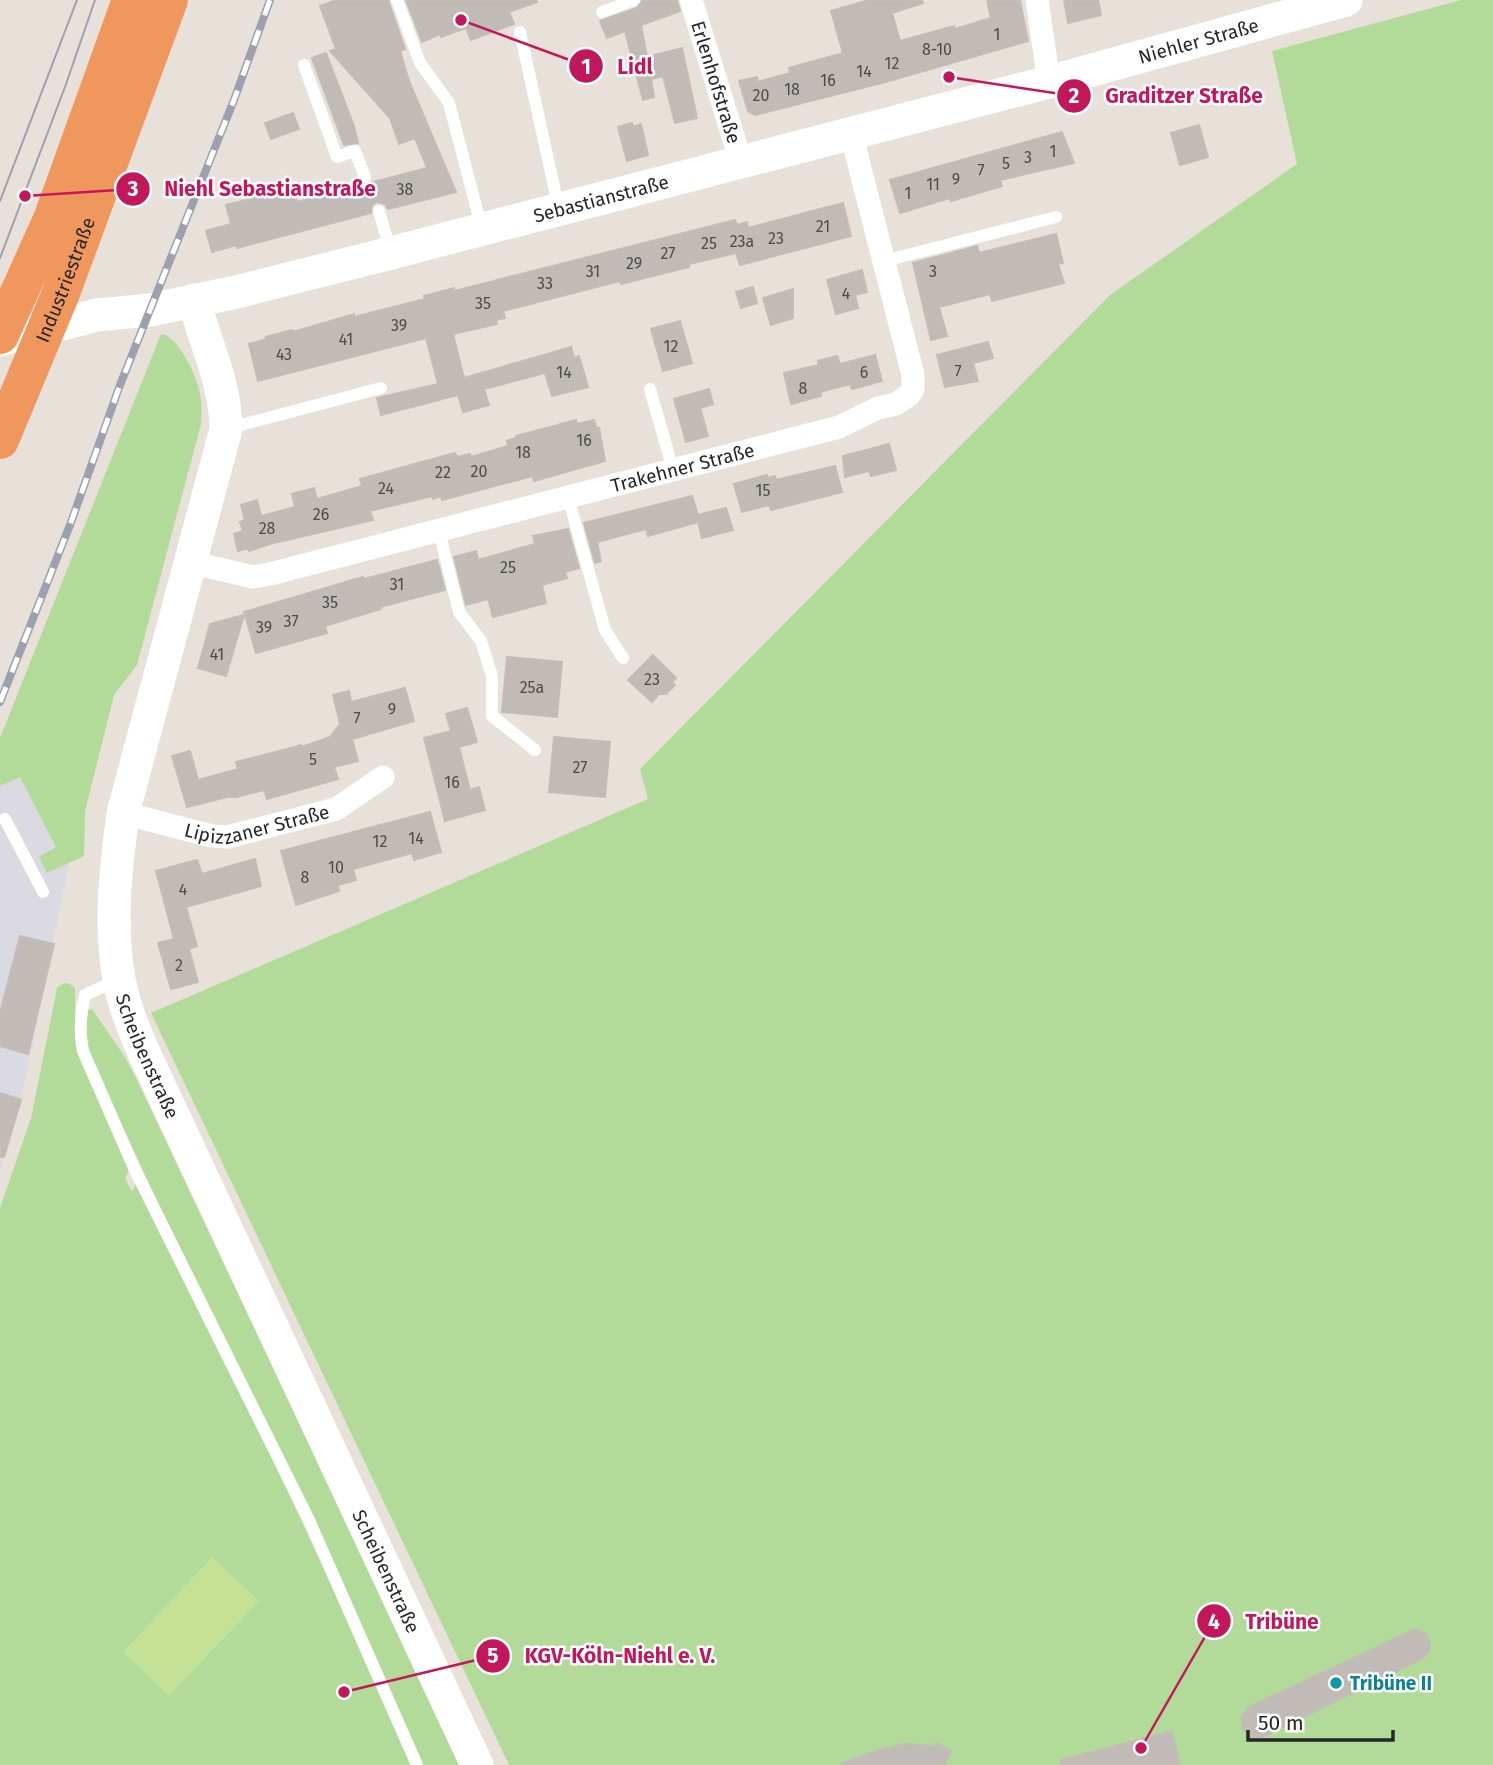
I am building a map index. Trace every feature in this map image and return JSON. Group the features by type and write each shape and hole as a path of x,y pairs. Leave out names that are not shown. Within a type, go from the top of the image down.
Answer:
{"highway":[{"name":"Industriestraße","path":"6,320 53,217 131,0"},
{"name":"Industriestraße","path":"0,440 11,373 61,293 169,0"}],"street":[{"name":"Erlenhofstraße","path":"691,0 741,162"},
{"path":"1037,0 1049,82"},
{"name":"Niehler Straße","path":"1049,82 1299,6 1346,0"},
{"name":"Sebastianstraße","path":"0,340 97,315 150,310 391,253 1049,82"},
{"name":"Trakehner Straße","path":"189,562 254,577 839,427 878,408 896,404 913,389 914,374 851,133"},
{"name":"Scheibenstraße","path":"194,300 220,381 226,411 226,429 123,813 115,874 113,925 119,979 129,1018 145,1055 477,1765"},
{"name":"Sebastianstraße","path":"11,373 101,329 150,310"},
{"name":"Lipizzaner Straße","path":"123,813 212,836 227,837 336,809 383,777"}],"lane":[{"path":"397,0 420,63 449,103 482,230"},
{"path":"602,12 634,0"},
{"path":"520,32 559,210"},
{"path":"303,65 337,157 355,150 365,177"},
{"path":"379,211 391,253"},
{"path":"884,261 1056,217"},
{"path":"226,429 381,388"},
{"path":"650,389 673,470"},
{"path":"568,497 606,630 624,658"},
{"path":"439,531 459,612 481,641 492,676 492,716 535,750"},
{"path":"5,819 43,892"},
{"path":"119,979 85,995 79,1034 83,1051 135,1170 309,1520 417,1765"}],"shaded area":[{"path":"103,737 85,811 84,856 69,863 21,1100 0,1169 0,786"}],"green space":[{"path":"1461,0 1493,0 1493,1765 509,1765 151,1013 648,799 640,769 1110,295 1297,164 1272,51"},
{"path":"161,334 173,340 179,347 193,372 200,395 201,424 137,665 114,695 85,811 84,856 47,873 39,857 56,847 20,777 0,786 0,738"},
{"path":"64,983 75,988 75,1042 130,1167 125,1178 132,1192 137,1181 209,1326 413,1765 0,1765 0,1208 31,1118 57,988"},
{"path":"92,1009 135,1076 461,1765 421,1765 90,1057 86,1032 87,1010"},
{"path":"212,1557 259,1601 169,1696 123,1652"}],"building":[{"path":"336,0 388,0 405,49 400,51 409,81 456,192 388,209 385,204 377,202 372,205 371,213 212,252 206,231 231,224 226,205 282,191 284,199 295,196 297,202 427,168 415,138 399,144 390,118 330,51 336,49 320,6"},
{"path":"406,0 537,2 509,12 514,24 471,40 466,28 441,37 440,34 422,42"},
{"path":"643,0 677,0 680,11 641,25 647,57 682,48 697,118 675,123 663,76 651,79 654,97 643,100 625,31 607,38 600,21 637,8"},
{"path":"869,0 922,0 923,3 892,13 900,41 991,18 987,0 1020,0 1028,41 882,83 755,115 748,111 739,81 757,77 758,82 790,73 789,68 843,53 831,11"},
{"path":"1064,0 1098,0 1101,15 1068,23"},
{"path":"326,53 358,143 344,145 312,58"},
{"path":"293,113 299,129 271,139 265,123"},
{"path":"632,123 633,127 641,124 648,155 627,161 618,127"},
{"path":"1199,125 1208,157 1180,165 1171,133"},
{"path":"1062,132 1074,163 1000,180 1002,186 900,213 890,180"},
{"path":"843,203 851,236 740,265 736,253 689,264 689,267 621,284 620,281 503,311 505,318 496,320 497,324 453,334 464,378 571,347 574,358 579,356 588,387 552,396 545,373 484,389 489,405 463,412 458,395 381,415 377,398 438,384 426,338 258,381 249,344 266,337 735,220 737,225 747,222 748,228"},
{"path":"1056,234 1063,263 1058,264 1064,283 992,301 990,294 939,307 947,336 931,340 913,263 977,246 979,253"},
{"path":"862,270 867,292 855,295 858,308 836,314 827,280"},
{"path":"753,287 757,303 741,308 736,292"},
{"path":"793,289 793,318 771,325 763,298"},
{"path":"680,321 692,363 663,371 651,329"},
{"path":"988,342 993,358 973,363 978,381 945,387 937,355"},
{"path":"875,355 882,381 852,389 850,384 791,404 784,373 819,365 818,361 837,356 840,364"},
{"path":"709,389 713,404 700,408 708,436 686,442 674,399"},
{"path":"576,420 577,424 594,420 597,429 599,428 605,461 534,481 533,476 442,500 441,496 433,499 432,496 370,511 373,520 249,551 248,548 238,551 234,534 243,531 240,522 245,520 241,505 257,500 261,516 295,507 292,494 314,488 317,499 362,486 360,479 455,453 457,457 470,454 471,457 508,446 507,441 516,436"},
{"path":"889,444 896,470 871,476 869,471 845,477 843,456"},
{"path":"835,466 842,492 771,510 769,505 742,512 734,484 767,475 768,478 775,476 776,480"},
{"path":"692,496 698,515 726,508 733,530 702,538 698,522 648,536 646,529 597,542 601,561 595,563 584,523"},
{"path":"568,529 579,568 565,572 567,578 542,585 546,603 493,617 488,599 466,605 454,557 476,551 478,560 535,544 533,536"},
{"path":"437,560 445,590 380,607 381,609 325,626 327,633 256,653 244,612 363,577 364,579"},
{"path":"244,615 226,676 198,668 210,624"},
{"path":"653,655 676,678 672,682 675,685 666,694 659,694 652,702 628,680"},
{"path":"507,657 562,662 557,717 502,712"},
{"path":"405,688 414,721 352,739 358,761 334,767 338,779 267,799 264,790 187,807 172,756 190,751 198,780 238,769 236,762 301,745 302,747 330,737 340,724 333,695 349,691 351,702"},
{"path":"467,708 477,742 459,747 470,790 479,787 485,810 445,821 424,738 451,731 446,714"},
{"path":"554,737 610,742 605,797 549,792"},
{"path":"430,812 441,852 414,860 412,853 353,869 356,880 338,885 339,891 296,905 281,851"},
{"path":"255,859 261,886 186,907 197,946 189,949 198,982 171,989 158,943 174,939 156,871 197,860 202,874"},
{"path":"20,936 54,944 28,1054 0,1046 0,1013"},
{"path":"0,1093 21,1100 4,1157 0,1157"},
{"name":"Tribüne II","path":"1415,1629 1426,1634 1429,1639 1430,1650 1422,1659 1263,1737 1251,1737 1242,1728 1242,1716 1249,1707"},
{"path":"1172,1731 1180,1765 1061,1765 1061,1760"},
{"path":"936,1743 951,1751 944,1765 842,1763 887,1747 903,1744 935,1746"}],"tram line":[{"path":"0,201 77,0"},
{"path":"0,258 95,0"}],"railway":[{"path":"0,702 70,525 120,385 234,100 270,0"}],"place":[{"name":"Lidl","path":"461,20"},
{"name":"Graditzer Straße","path":"949,77"},
{"name":"Niehl Sebastianstraße","path":"25,196"},
{"name":"Tribüne II","path":"1336,1683"},
{"name":"KGV-Köln-Niehl e. V.","path":"344,1692"},
{"name":"Tribüne","path":"1141,1748"}]}
